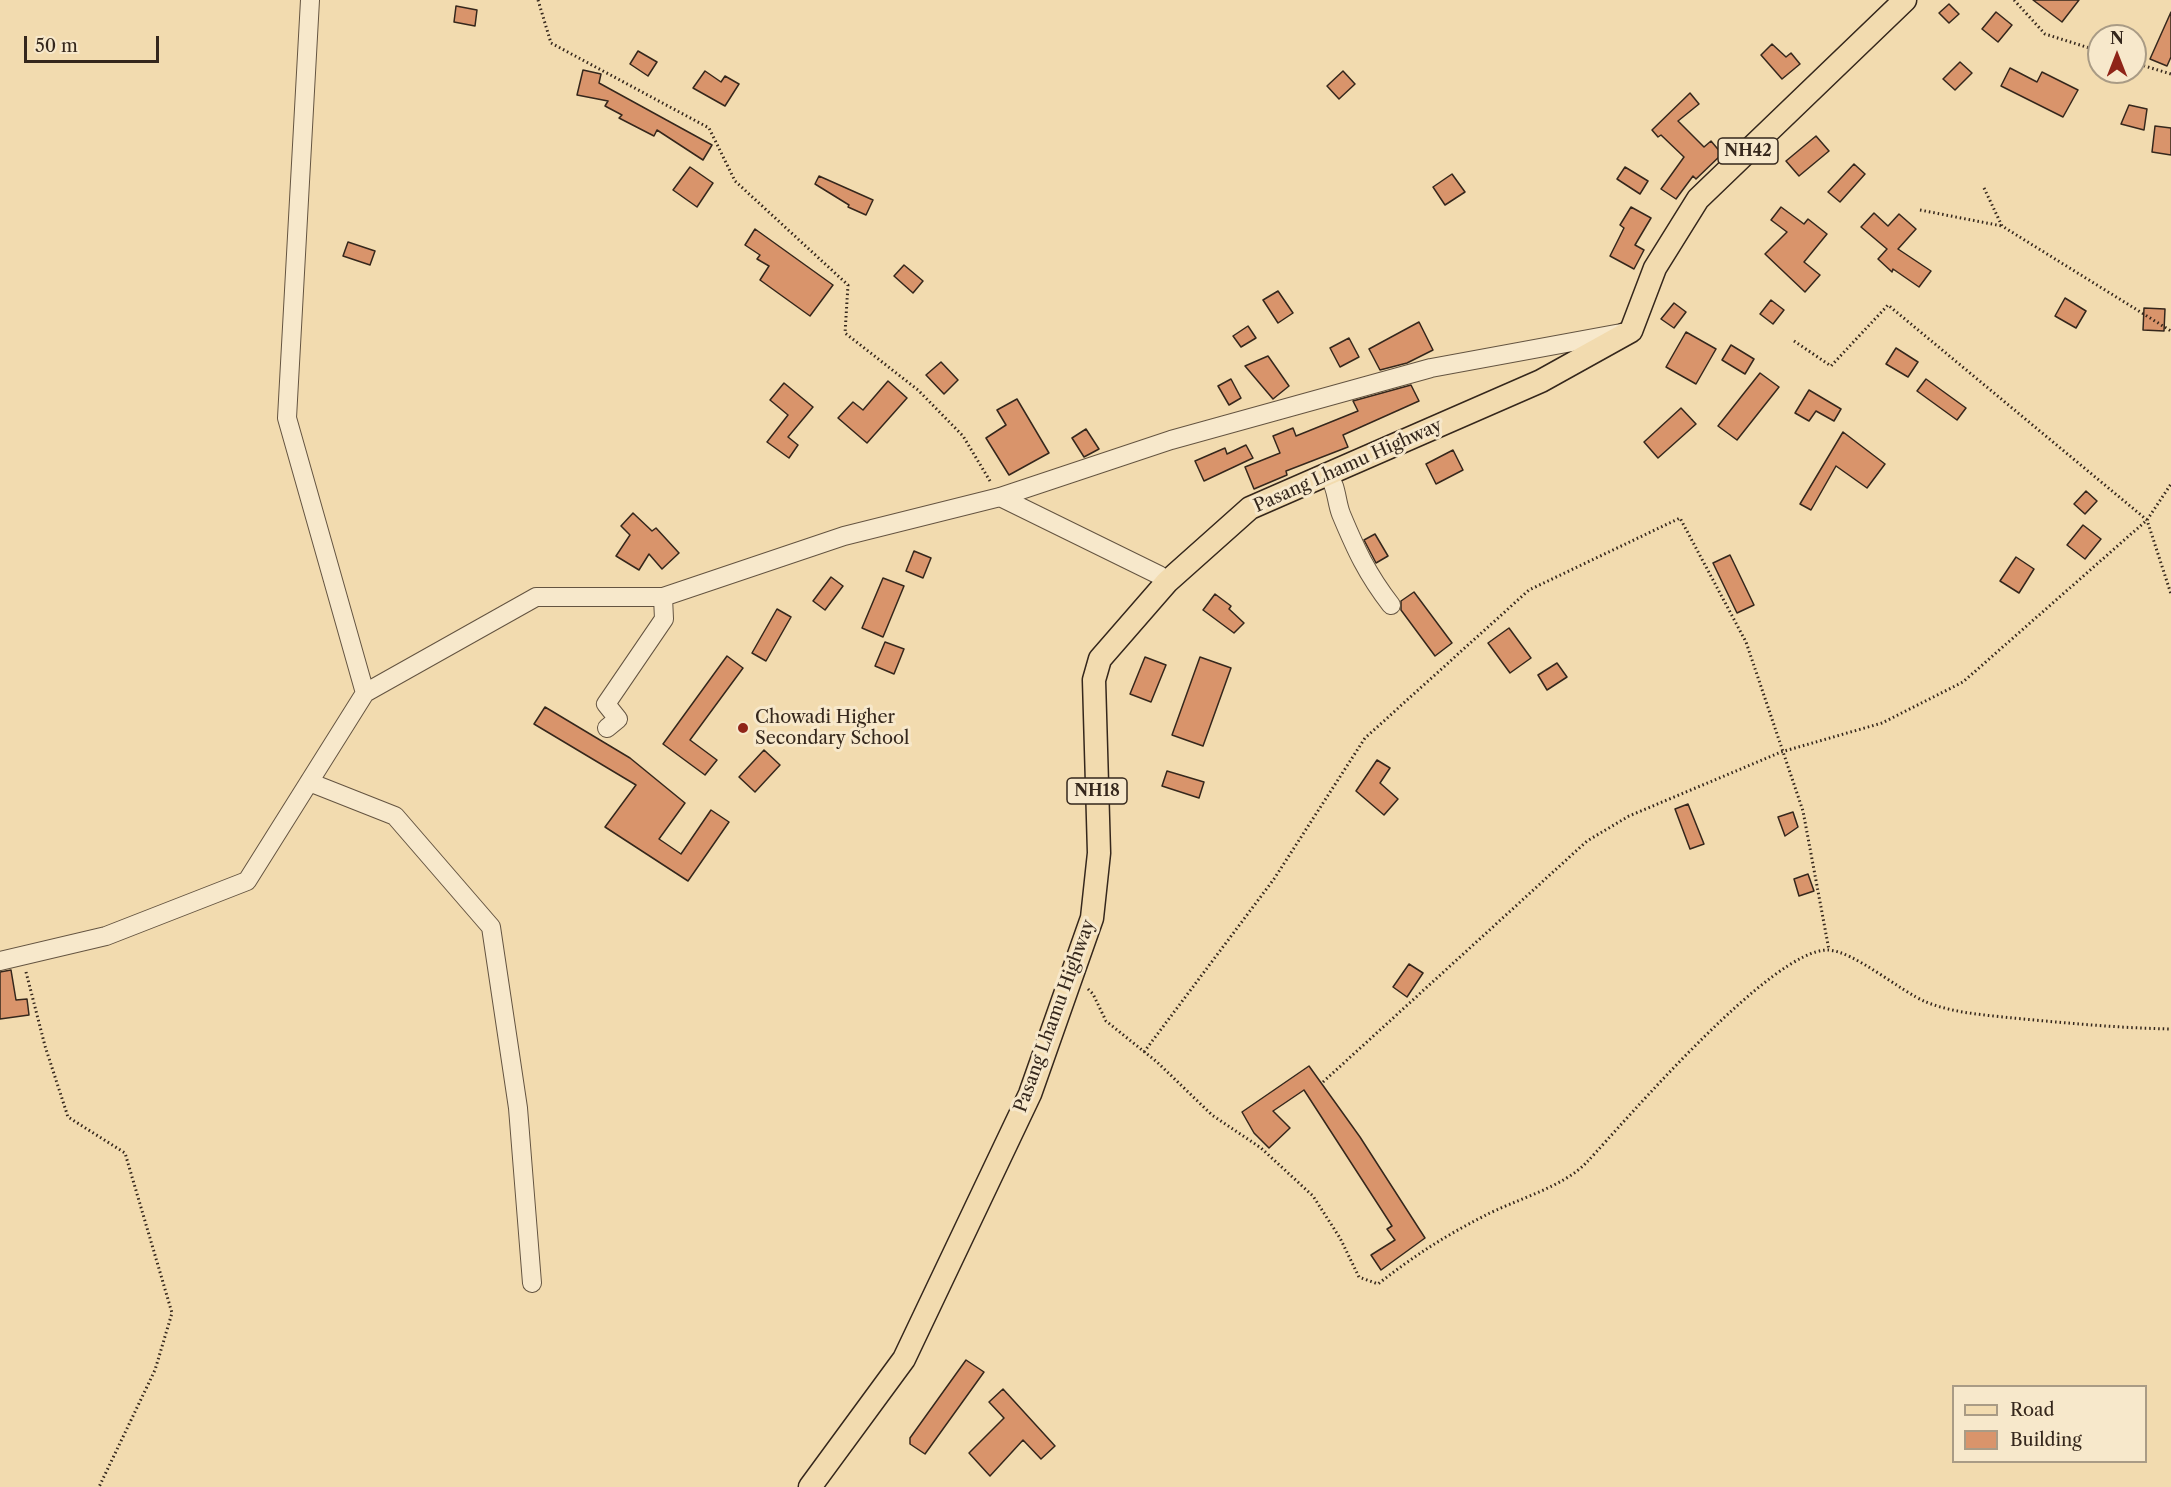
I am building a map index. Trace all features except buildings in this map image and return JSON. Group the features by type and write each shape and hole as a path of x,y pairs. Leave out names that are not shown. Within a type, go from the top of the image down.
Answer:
{"main road":[{"name":"NH42","path":"1631,331 1655,268 1698,199 1905,0"},
{"name":"Pasang Lhamu Highway","path":"810,1487 904,1359 1030,1094 1092,918 1099,853 1094,680 1100,659 1167,582 1250,508 1541,381 1631,331"}],"street":[{"path":"310,0 287,418 365,693"},
{"path":"0,961 106,936 247,881 365,693 536,597 663,597 844,536 1000,497 1171,440 1431,368 1631,331"},
{"path":"1328,475 1333,481 1340,511 1368,575 1391,605"},
{"path":"1000,497 1159,575 1167,582"},
{"path":"607,728 618,719 606,704 664,619 663,597"},
{"path":"309,782 395,816 491,927 518,1107 532,1283"}],"path":[{"path":"538,0 551,44 709,128 735,181 848,285 845,333 918,390 963,436 1000,497"},
{"path":"2014,0 2045,34 2087,47"},
{"path":"2147,67 2171,74"},
{"path":"1984,188 2002,226"},
{"path":"1920,210 2002,226 2171,331"},
{"path":"1794,341 1831,366 1888,305 2147,520 2171,594"},
{"path":"1323,1082 1587,841 1629,816 1781,752 1882,723 1962,682 2147,520 2171,484"},
{"path":"1144,1052 1274,879 1365,738 1529,590 1680,518 1746,642 1803,812 1829,950"},
{"path":"1071,973 1093,994 1106,1021 1144,1052 1212,1115 1260,1148 1313,1196 1340,1238 1359,1277 1378,1284 1430,1244 1556,1182 1584,1165 1634,1109 1745,997 1792,961 1812,952 1829,950 1847,956 1927,1002 1970,1013 2102,1027 2171,1029"},
{"path":"22,956 45,1046 68,1117 125,1153 172,1312 155,1370 99,1487"}],"place":[{"name":"Chowadi Higher Secondary School","path":"743,728"}]}
